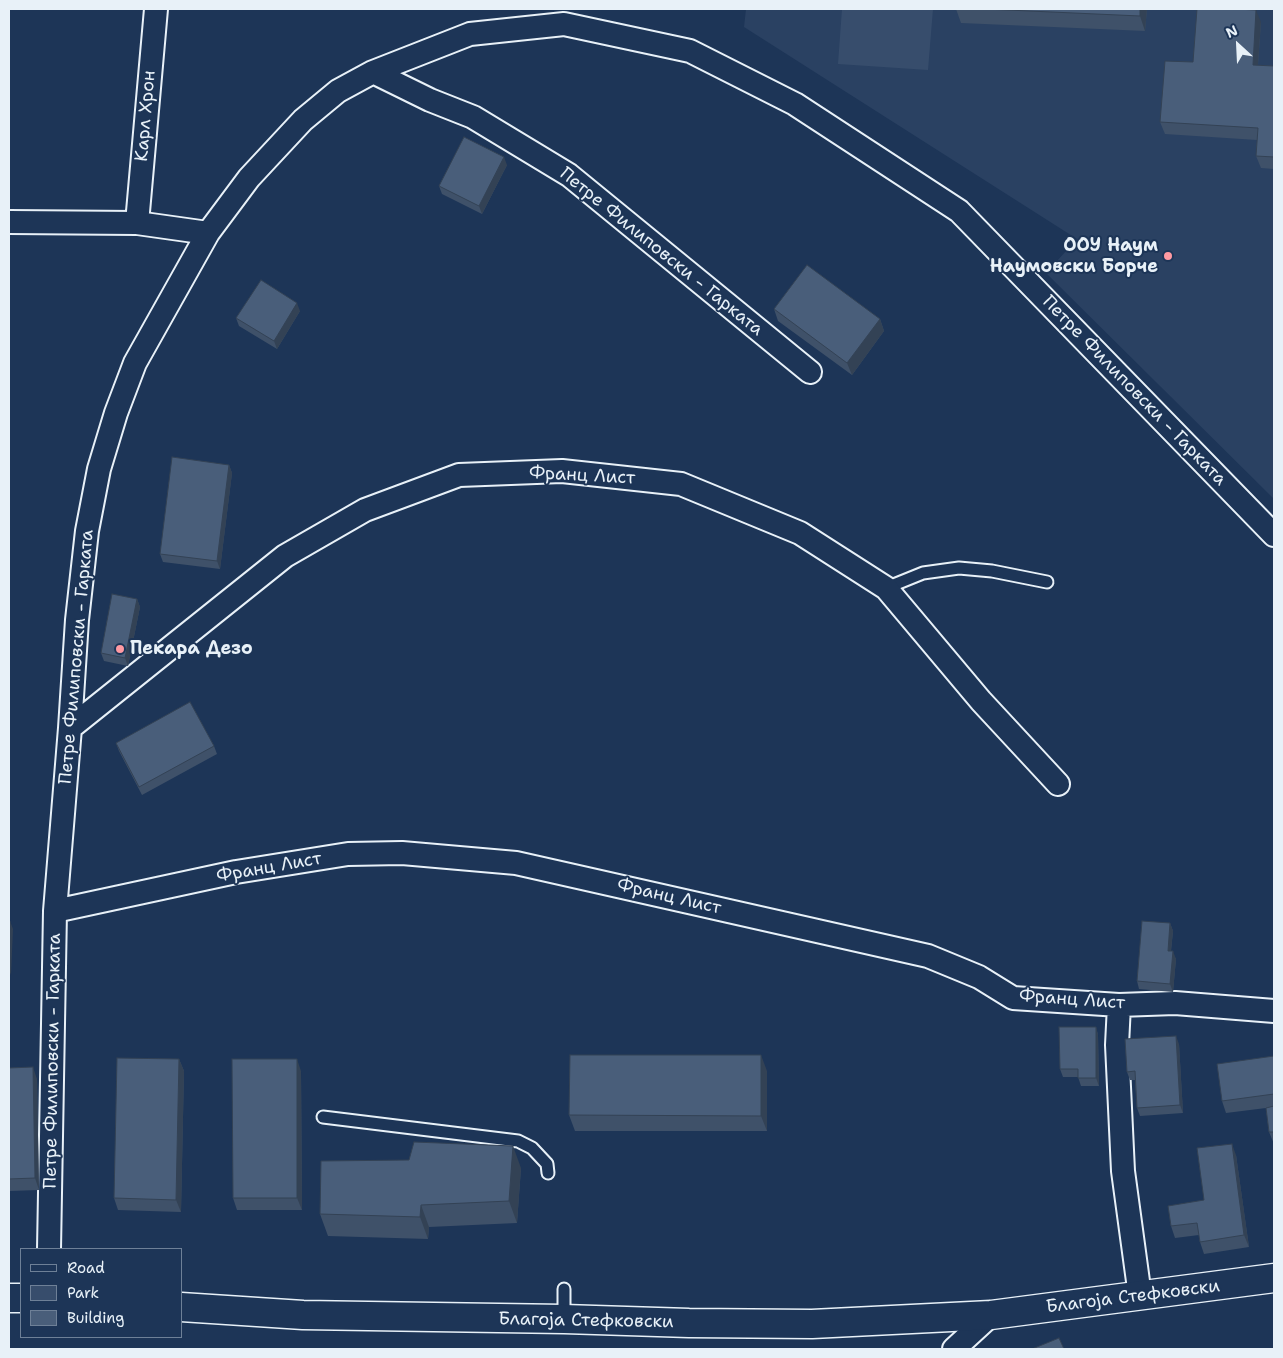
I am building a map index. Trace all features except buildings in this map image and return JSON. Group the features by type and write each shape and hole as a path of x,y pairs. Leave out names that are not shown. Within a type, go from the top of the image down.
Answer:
{"main road":[{"name":"Благоја Стефковски","path":"182,1307 303,1315 812,1324 991,1315 1274,1278"}],"street":[{"name":"Карл Хрон","path":"137,223 156,9"},
{"name":"Петре Филиповски - Гарката","path":"49,1248 55,911 77,620 87,531 99,468 116,413 135,363 208,234 249,178 303,120 338,91 373,72 470,34 564,24 690,51 795,104 959,212 1274,535"},
{"name":"Петре Филиповски - Гарката","path":"373,72 430,100 473,117 569,175 810,372"},
{"path":"9,222 137,223 208,234"},
{"name":"Франц Лист","path":"70,728 284,556 365,510 459,475 562,471 681,484 800,533 886,588 981,700 1058,784"},
{"name":"Франц Лист","path":"55,911 236,872 348,854 402,853 516,863 928,956 979,977 1013,998 1118,1004 1175,1004 1274,1011"},
{"path":"1118,1004 1117,1045 1123,1171 1140,1296"},
{"path":"954,1349 991,1315"}],"lane":[{"path":"886,588 924,573 959,568 992,571 1047,582"},
{"path":"323,1116 518,1141 532,1148 547,1164 548,1173"},
{"path":"564,1289 564,1319"}],"shaded area":[{"name":"ООУ Наум Наумовски Борче","path":"746,9 1274,9 1274,499 1046,273 1077,239 744,27"}],"green space":[{"path":"842,9 933,9 928,70 838,64"}],"place":[{"name":"ООУ Наум Наумовски Борче","path":"1168,256"},
{"name":"Пекара Дезо","path":"120,649"}]}
